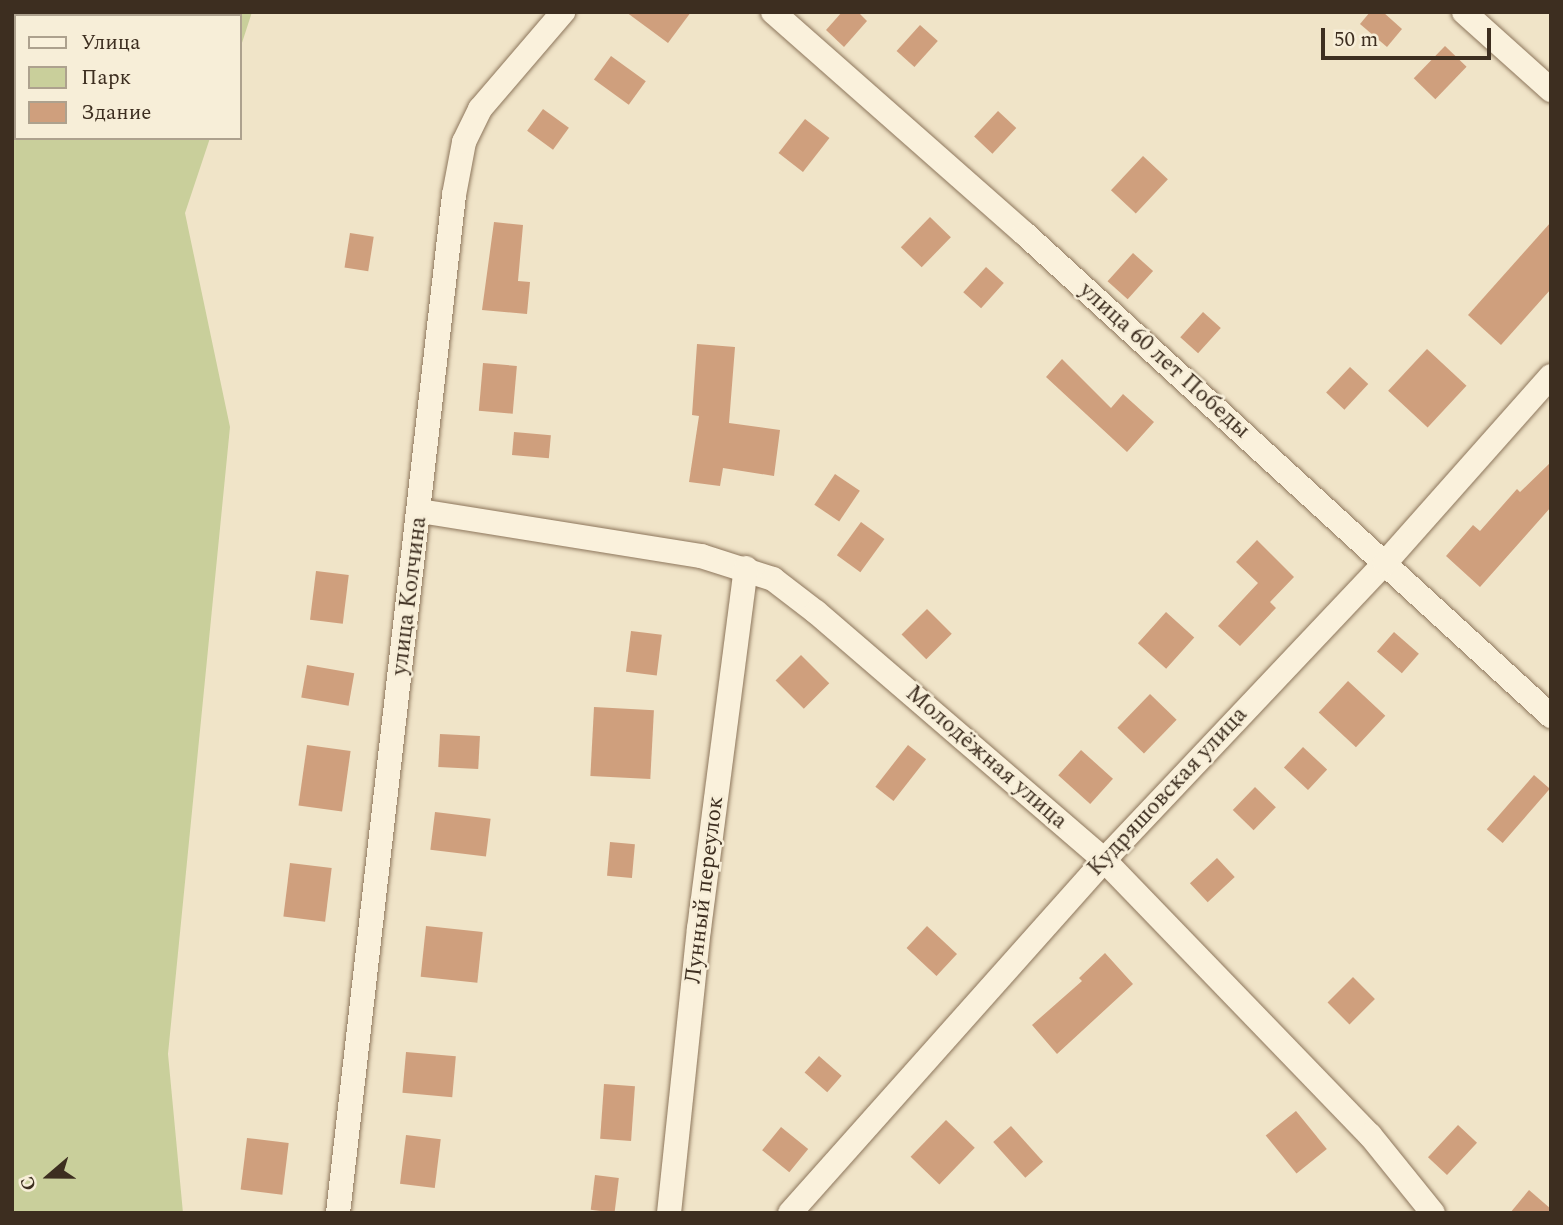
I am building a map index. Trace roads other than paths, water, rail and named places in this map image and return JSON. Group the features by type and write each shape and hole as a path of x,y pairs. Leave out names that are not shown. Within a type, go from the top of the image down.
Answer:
{"street":[{"name":"улица Колчина","path":"338,1213 454,195 464,142 481,110 563,12"},
{"name":"улица 60 лет Победы","path":"774,12 1024,233 1551,716"},
{"path":"1464,12 1551,90"},
{"name":"Кудряшовская улица","path":"790,1213 1104,860 1385,563 1551,376"},
{"name":"Молодёжная улица","path":"420,511 701,556 746,568 773,579 816,612 1104,860 1370,1135 1433,1213"},
{"name":"Лунный переулок","path":"670,1213 699,929 746,568"}]}
